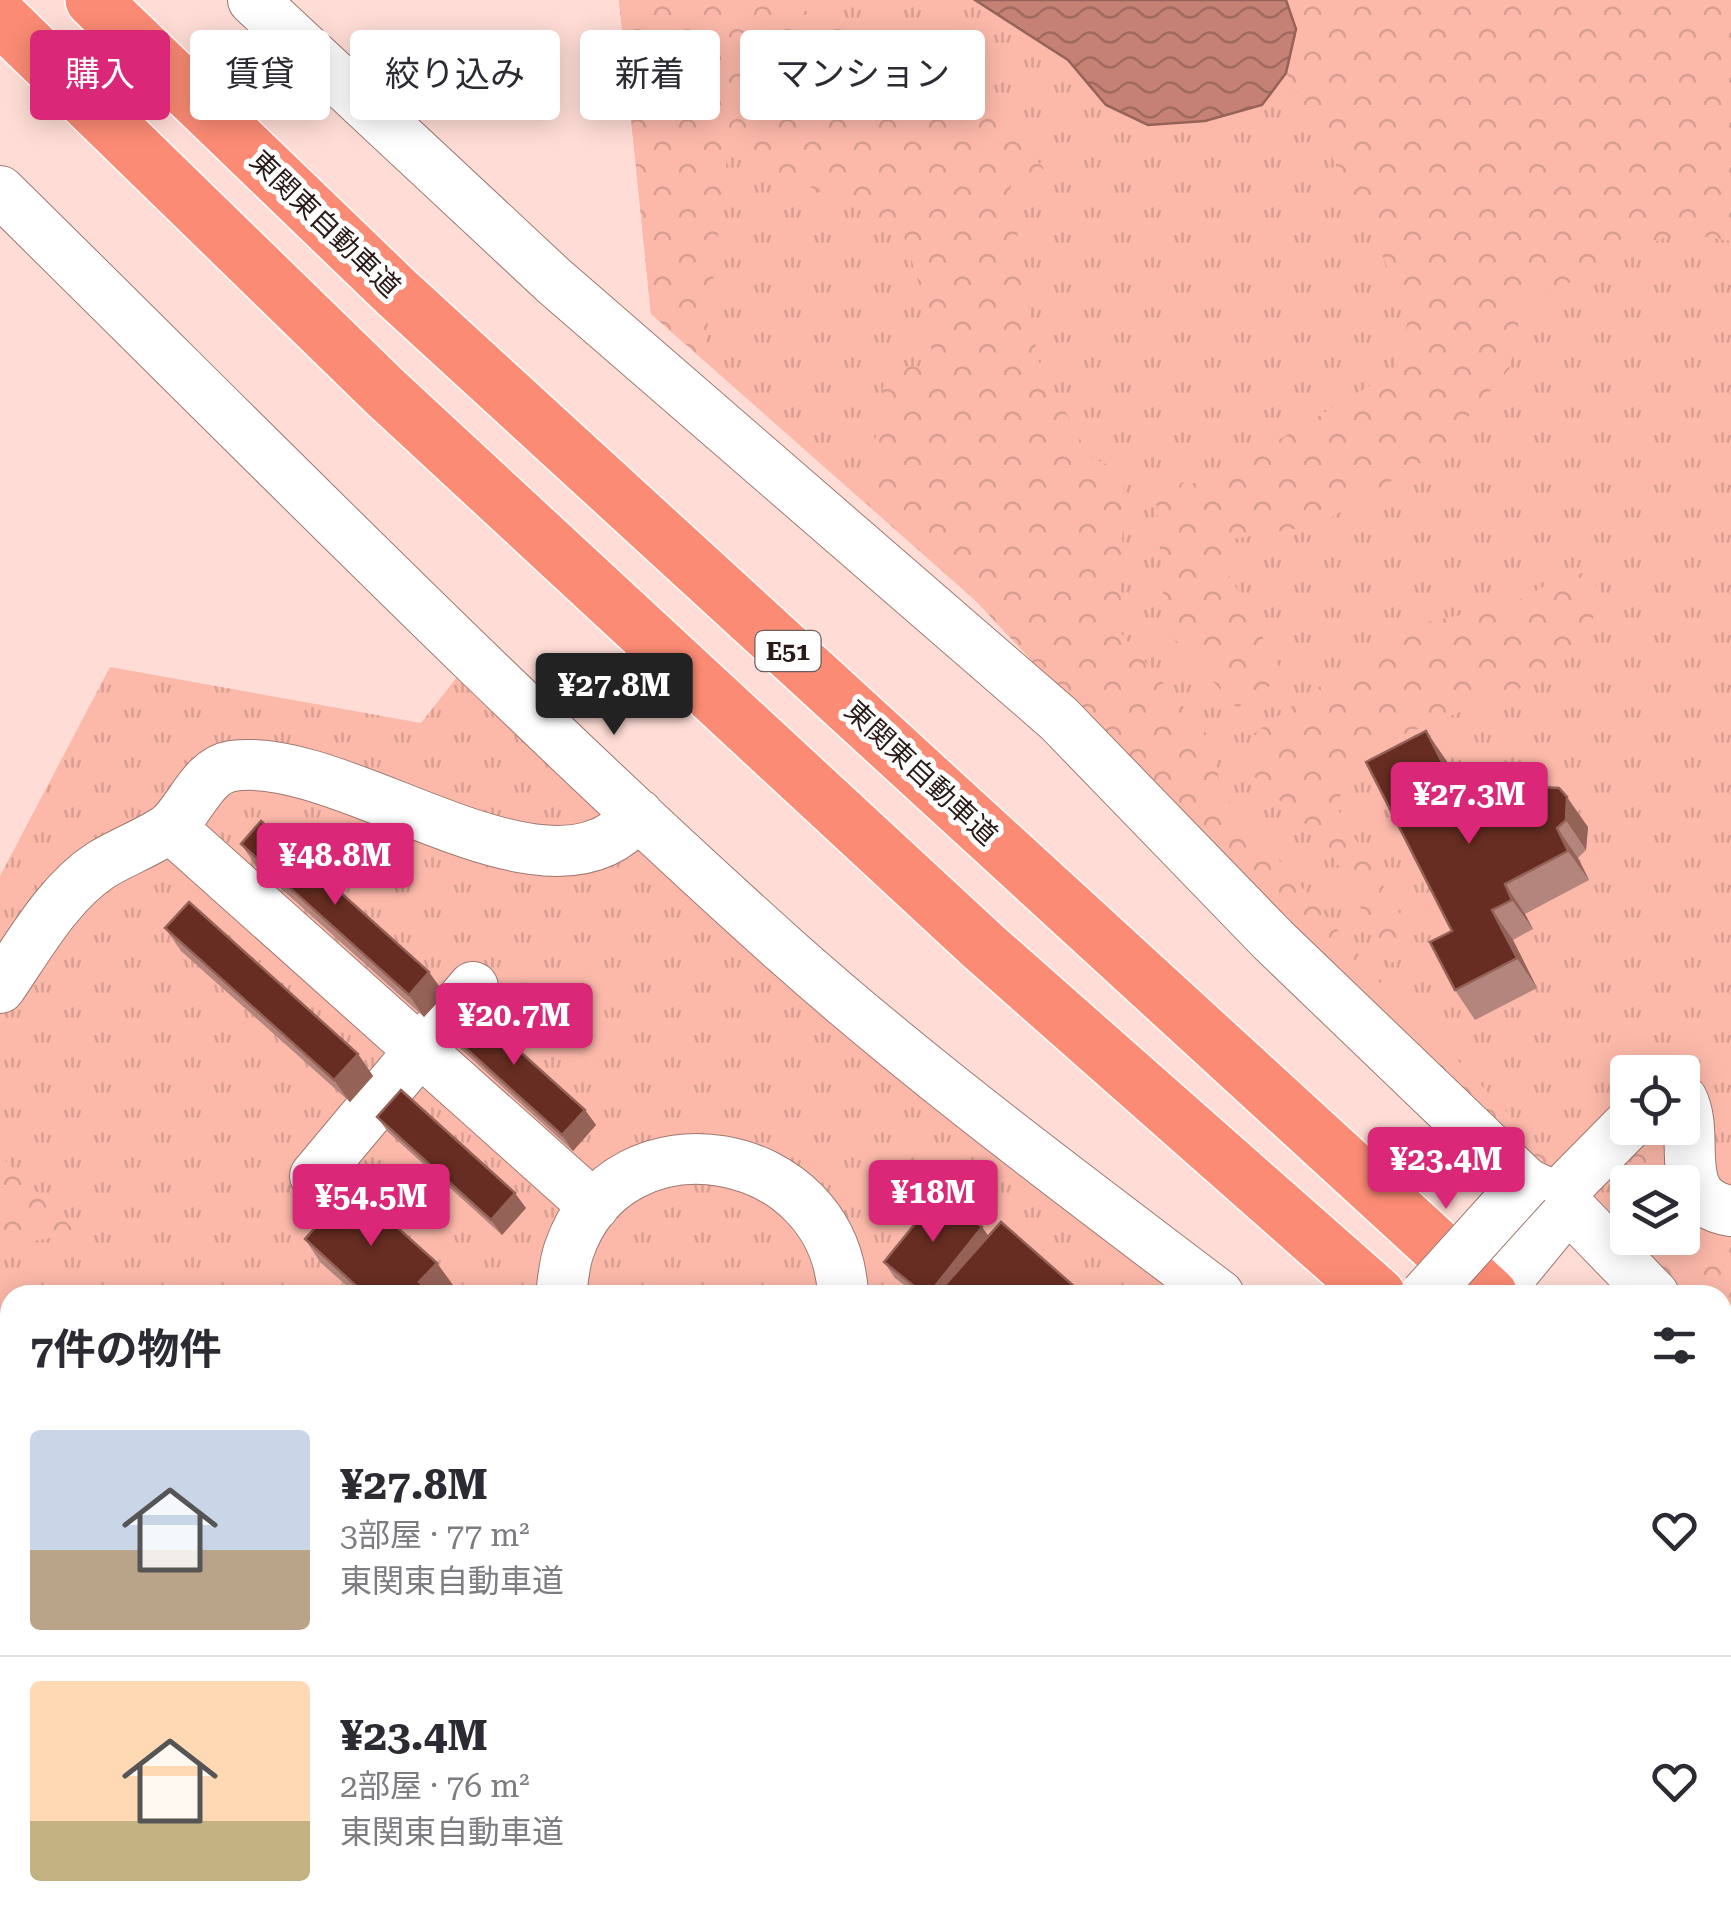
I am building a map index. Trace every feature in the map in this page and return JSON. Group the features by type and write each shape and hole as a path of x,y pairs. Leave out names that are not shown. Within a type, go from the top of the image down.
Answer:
{"highway":[{"name":"東関東自動車道","path":"93,0 396,292 1481,1285"},
{"path":"0,18 386,392 984,947 1367,1285"}],"street":[{"path":"252,0 554,281 1059,719 1273,940 1643,1285"},
{"path":"0,190 638,814 788,953 1060,1174 1207,1285"},
{"path":"0,988 51,914 98,867 170,827 212,775 228,766 306,772 518,847 564,854 608,843 638,814"},
{"path":"170,827 594,1206"},
{"path":"314,1176 473,987"},
{"path":"1438,1285 1550,1196 1610,1141"},
{"path":"1691,1145 1688,1168 1693,1185 1703,1200 1731,1211"},
{"path":"563,1285 569,1249 594,1206 626,1179 664,1162 706,1157 746,1164 784,1184 814,1213 834,1249 840,1285"},
{"path":"1498,1285 1550,1196"}],"green space":[{"path":"619,0 1731,0 1731,1285 1662,1285 1632,1255 1700,1255 1700,1165 1610,1165 1610,1232 1571,1193 1465,1285 1556,1182 1278,924 976,601 651,314 631,120 720,120 720,30 622,30"},
{"path":"619,0 778,0 855,30 740,30 740,120 985,120 985,108 1044,168 1035,179 1007,169 1038,360 1089,456 1124,473 1120,632 1208,736 1223,794 1375,974 1562,1170 1556,1181 1278,924 976,601 866,503 886,367 934,366 925,303 902,230 728,149 704,360 651,314 631,120 720,120 720,30 622,30"},
{"path":"1286,0 1731,0 1731,241 1676,232 1522,305 1510,368 1438,452 1319,525 1227,540 1227,571 1284,676 1237,708 1166,629 1155,486 1208,482 1396,370 1409,316 1367,222 1286,73 1296,29"},
{"path":"1584,573 1599,589 1590,633 1536,682 1359,752 1336,806 1418,945 1390,964 1327,844 1250,773 1246,753 1252,735 1402,627 1510,605 1563,576"},
{"path":"110,667 421,723 461,672 1177,1285 0,1285 0,876"},
{"path":"1632,1145 1678,1145 1675,1165 1628,1165"},
{"path":"0,1155 77,1233 0,1247"},
{"path":"1700,1210 1731,1235 1731,1285 1662,1285 1632,1255 1700,1255"}],"water":[{"path":"975,0 1286,0 1296,29 1286,73 1262,105 1205,121 1148,125 1106,105 1068,60"}],"building":[{"path":"1426,731 1461,799 1525,766 1536,787 1559,788 1567,797 1566,820 1557,828 1568,851 1505,884 1512,900 1492,910 1517,958 1455,990 1430,942 1452,931 1366,762"},
{"path":"261,821 429,972 409,995 241,844"},
{"path":"189,902 358,1054 334,1080 165,928"},
{"path":"465,1002 585,1110 562,1135 442,1027"},
{"path":"401,1090 515,1193 491,1220 377,1117"},
{"path":"352,1187 437,1263 419,1282 422,1285 355,1285 305,1239"},
{"path":"940,1193 982,1227 936,1285 913,1285 884,1262"},
{"path":"1001,1222 1073,1285 945,1285"}]}
